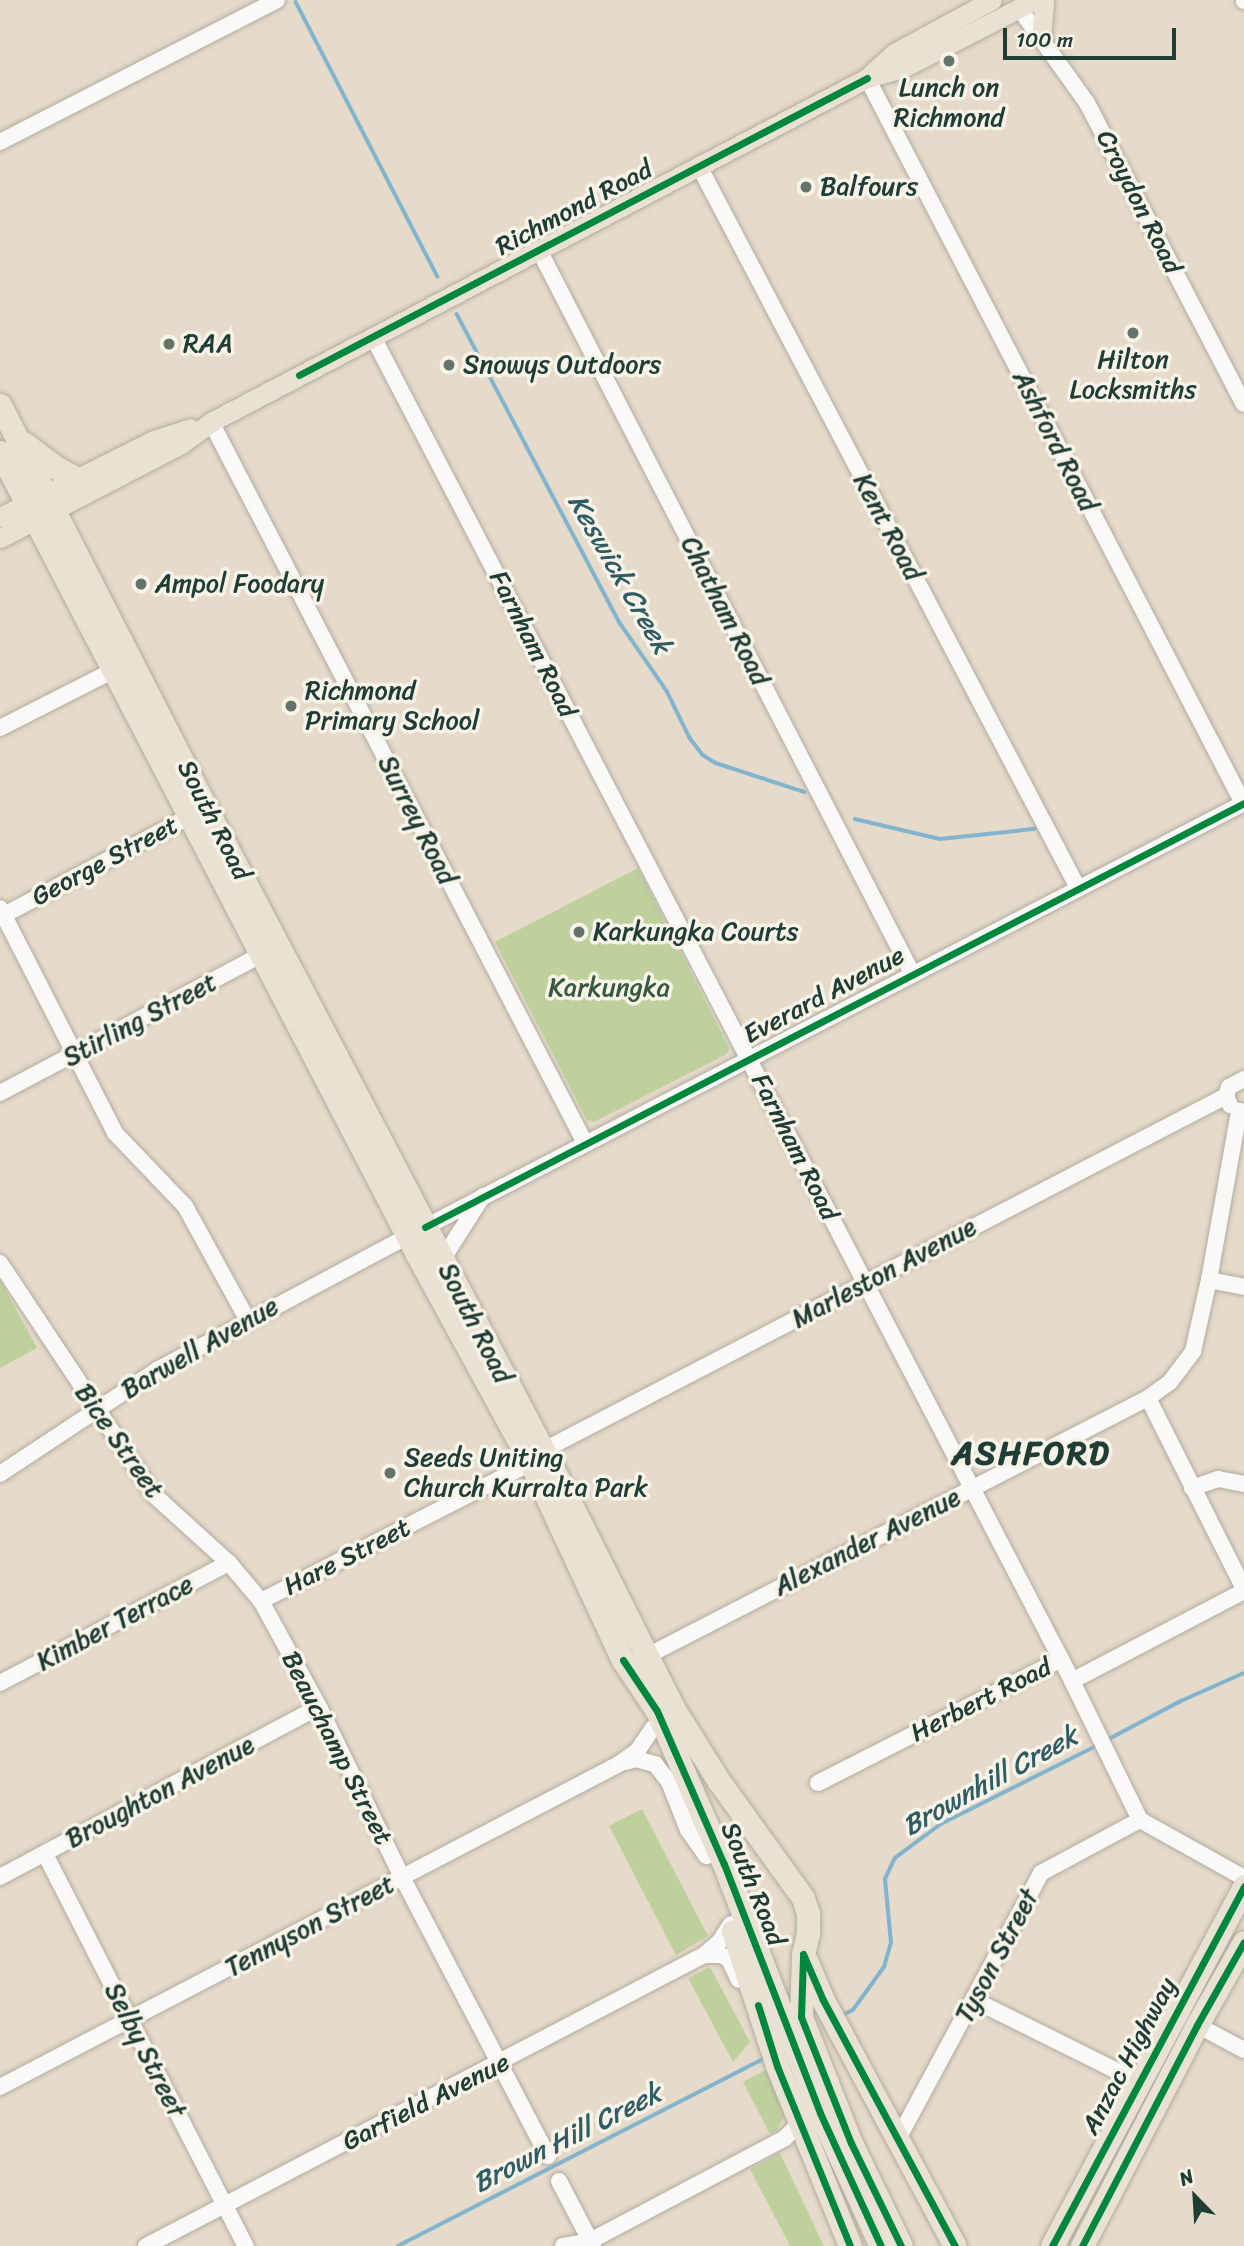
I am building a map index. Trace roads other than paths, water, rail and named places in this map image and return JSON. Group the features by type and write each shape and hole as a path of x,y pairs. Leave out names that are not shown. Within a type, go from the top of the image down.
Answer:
{"highway":[{"name":"South Road","path":"0,405 8,445 536,1457 672,1706 718,1780 803,1898 808,1913 808,1933 784,2023"},
{"path":"8,445 76,478"},
{"name":"South Road","path":"40,506 114,670 198,812"},
{"name":"South Road","path":"417,1231 442,1260 536,1457 623,1660 657,1711 724,1864 796,2059 881,2246"},
{"path":"623,1660 706,1856 731,1924 784,2023 796,2059 792,2130 850,2246"},
{"name":"Anzac Highway","path":"1052,2246 1244,1886"},
{"path":"1214,1942 1241,1948"},
{"name":"Anzac Highway","path":"1082,2246 1197,2025 1241,1948"},
{"path":"803,1954 843,2039 899,2137 955,2246"},
{"name":"South Road","path":"796,2059 862,2168 901,2246"},
{"path":"1084,2186 1107,2197"}],"main road":[{"name":"Richmond Road","path":"867,78 894,52 974,5 992,0"},
{"path":"1041,38 1044,0"},
{"name":"Richmond Road","path":"0,517 40,506 181,444 211,422 699,166 867,78 903,68 1022,3"},
{"name":"Richmond Road","path":"0,538 76,478 154,440 211,422"}],"street":[{"path":"0,142 277,0"},
{"name":"Croydon Road","path":"1022,3 1041,38 1087,103 1244,404"},
{"name":"Ashford Road","path":"867,78 1243,803"},
{"name":"Kent Road","path":"699,166 1077,888"},
{"name":"Chatham Road","path":"539,250 912,973"},
{"name":"Farnham Road","path":"373,337 1061,1659"},
{"name":"Surrey Road","path":"211,422 585,1143"},
{"path":"0,728 58,696 114,670"},
{"name":"Everard Avenue","path":"417,1231 1243,803"},
{"name":"George Street","path":"2,911 198,812"},
{"path":"2,911 115,1133 185,1206 247,1319"},
{"name":"Stirling Street","path":"0,1093 271,950"},
{"name":"Marleston Avenue","path":"536,1457 1226,1096 1232,1083 1244,1079"},
{"path":"1226,1096 1232,1108 1241,1112"},
{"name":"Alexander Avenue","path":"647,1657 1148,1398 1182,1370 1193,1351 1241,1112"},
{"path":"442,1260 484,1194"},
{"name":"Barwell Avenue","path":"0,1474 156,1370 247,1319 417,1231"},
{"name":"Bice Street","path":"0,1263 154,1495 229,1563 261,1601"},
{"path":"1209,1280 1244,1287"},
{"name":"Herbert Road","path":"818,1783 1061,1659 1072,1681 1244,1590 1148,1398"},
{"name":"Hare Street","path":"261,1601 536,1457"},
{"path":"1192,1488 1218,1479 1244,1484"},
{"name":"Kimber Terrace","path":"0,1683 229,1563"},
{"name":"Beauchamp Street","path":"261,1601 319,1707 402,1877 548,2156"},
{"path":"1072,1681 1140,1820 1244,1878"},
{"name":"Broughton Avenue","path":"0,1877 319,1707"},
{"name":"Tennyson Street","path":"0,2087 619,1764 638,1750 653,1728"},
{"name":"Tennyson Street","path":"619,1764 636,1759 655,1764 669,1782 688,1830 706,1856"},
{"name":"Tyson Street","path":"899,2137 1041,1873 1140,1820"},
{"name":"Selby Street","path":"45,1854 246,2246"},
{"name":"Garfield Avenue","path":"146,2246 500,2064 704,1955 720,1941 731,1924"},
{"path":"704,1955 722,1955 733,1962 743,1989 784,2023"},
{"path":"974,2000 1139,2082"},
{"path":"1197,2025 1244,2050"},
{"path":"563,2246 592,2243 792,2130"},
{"path":"559,2181 592,2243"}],"waterway":[{"name":"Keswick Creek","path":"296,2 438,277"},
{"name":"Keswick Creek","path":"457,314 620,623 667,691 690,738 703,755 716,763 804,792"},
{"name":"Keswick Creek","path":"855,819 940,839 1034,829"},
{"name":"Brownhill Creek","path":"1105,1741 1181,1701 1244,1673"},
{"name":"Brownhill Creek","path":"841,2016 853,2010 884,1967 891,1943 885,1879 895,1858 941,1824 1098,1745"},
{"name":"Brown Hill Creek","path":"398,2246 767,2057"}],"place":[{"name":"Lunch on Richmond","path":"949,61"},
{"name":"Balfours","path":"806,187"},
{"name":"Hilton Locksmiths","path":"1133,333"},
{"name":"RAA","path":"169,344"},
{"name":"Snowys Outdoors","path":"449,365"},
{"name":"Ampol Foodary","path":"141,584"},
{"name":"Richmond Primary School","path":"291,706"},
{"name":"Karkungka Courts","path":"579,932"},
{"name":"Seeds Uniting Church Kurralta Park","path":"390,1473"}],"district":[{"name":"ASHFORD","path":"1031,1454"}],"park label":[{"name":"Karkungka","path":"609,988"}]}
